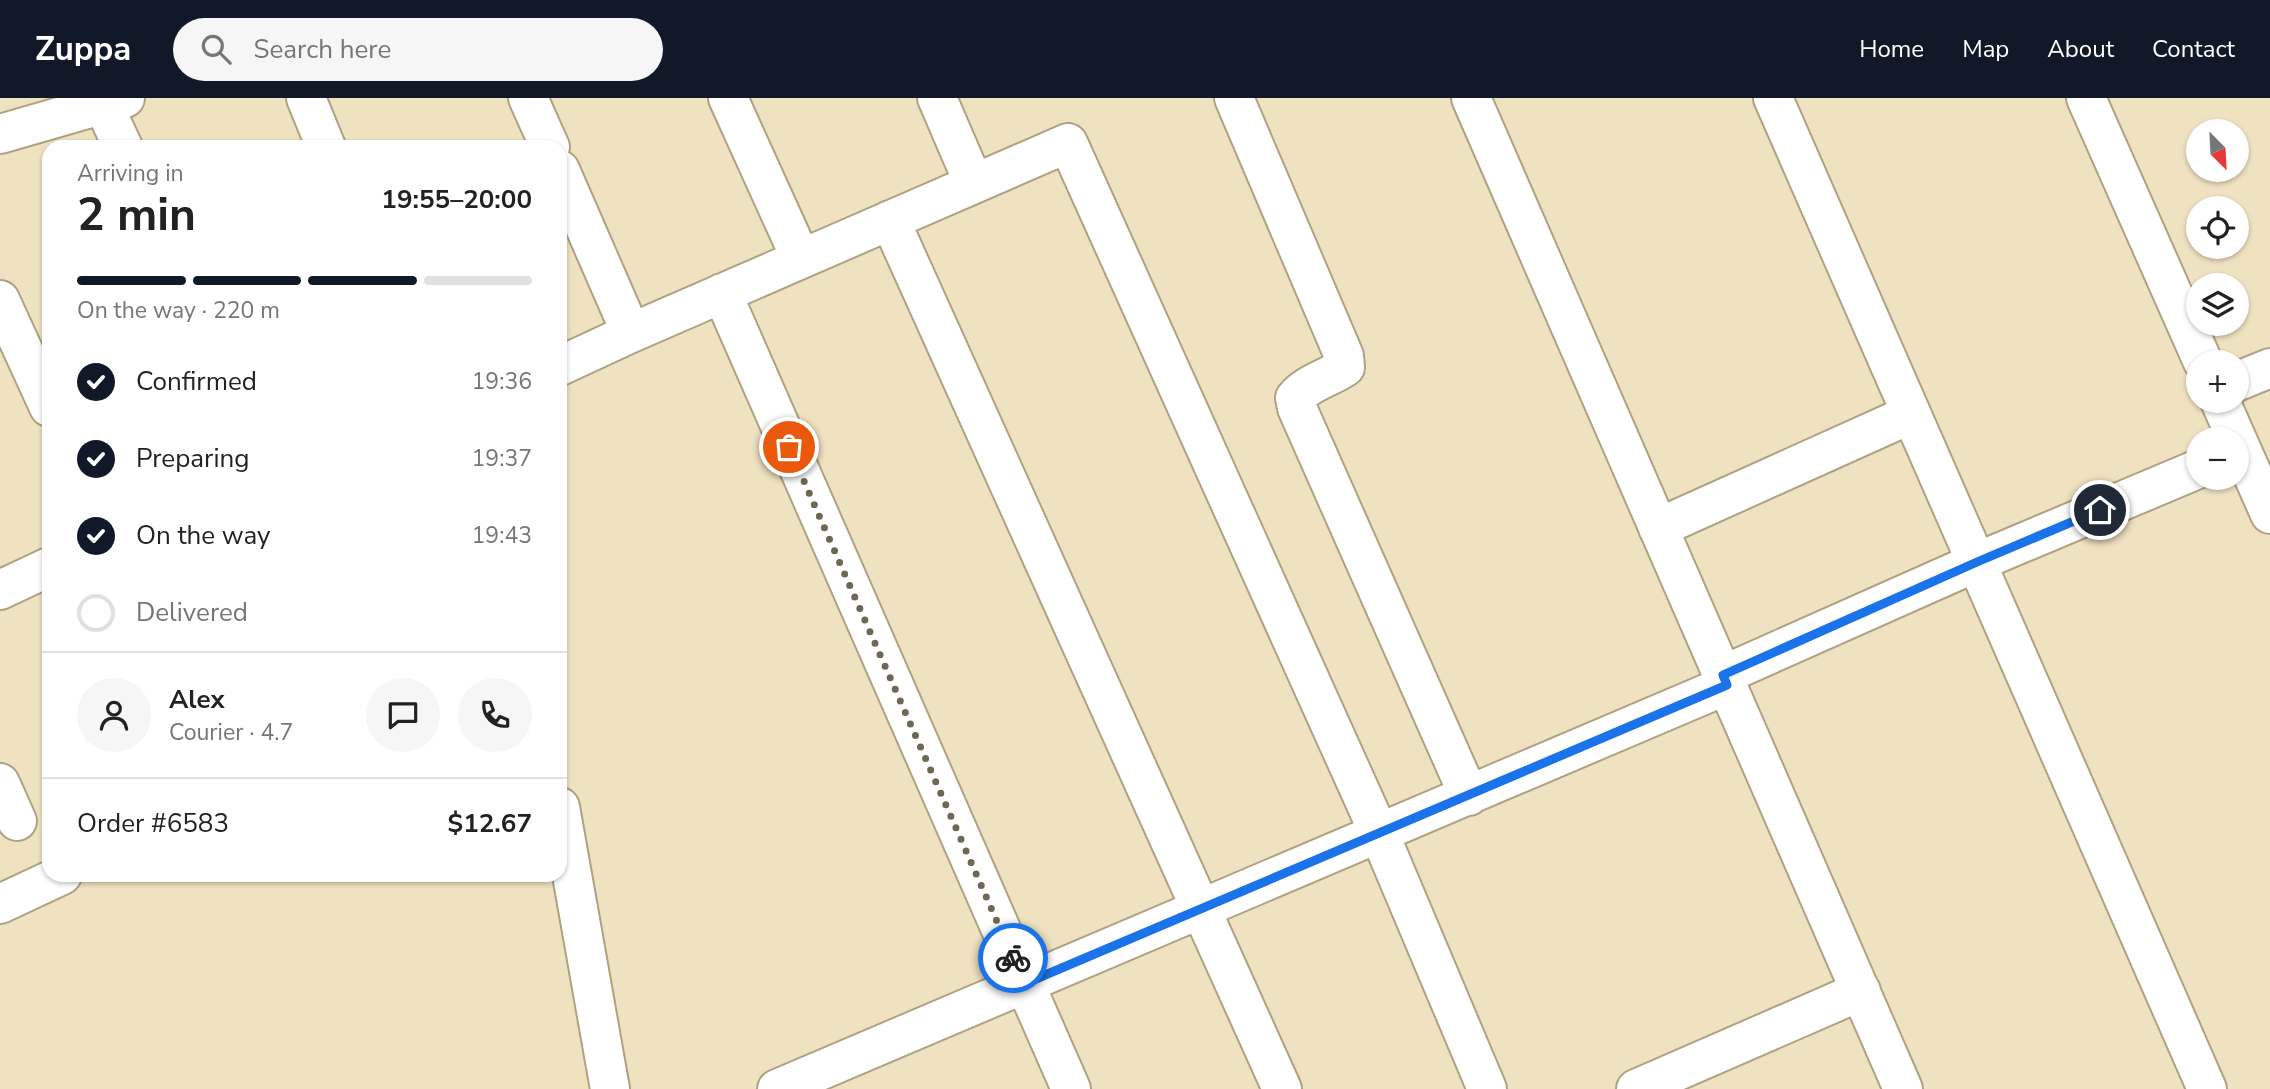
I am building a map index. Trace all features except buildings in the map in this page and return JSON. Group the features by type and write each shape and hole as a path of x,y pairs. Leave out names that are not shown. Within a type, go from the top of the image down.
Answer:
{"street":[{"path":"306,98 323,140"},
{"path":"528,98 547,140"},
{"path":"728,98 802,259"},
{"path":"937,98 974,184"},
{"path":"1234,98 1344,356 1345,367 1302,390 1295,398 1297,408 1469,796"},
{"path":"1471,98 1903,1089"},
{"path":"1773,98 2207,1089"},
{"path":"2086,98 2198,350"},
{"path":"0,134 110,100 121,140"},
{"path":"567,363 1068,143 1379,833 1488,1089"},
{"path":"567,186 631,333"},
{"path":"890,220 1282,1089"},
{"path":"722,293 1071,1089"},
{"path":"0,300 42,392"},
{"path":"2249,377 2270,368"},
{"path":"1658,528 1911,414"},
{"path":"2249,447 2270,514"},
{"path":"777,1089 1469,796 1977,562 2186,474"},
{"path":"0,590 42,570"},
{"path":"0,783 17,821"},
{"path":"567,846 610,1089"},
{"path":"0,904 47,882"},
{"path":"1636,1089 1861,991"}],"way so far":[{"path":"789,447 1013,958"}],"route":[{"path":"1013,958 1024,984 1727,685 1723,675 2100,510"}]}
